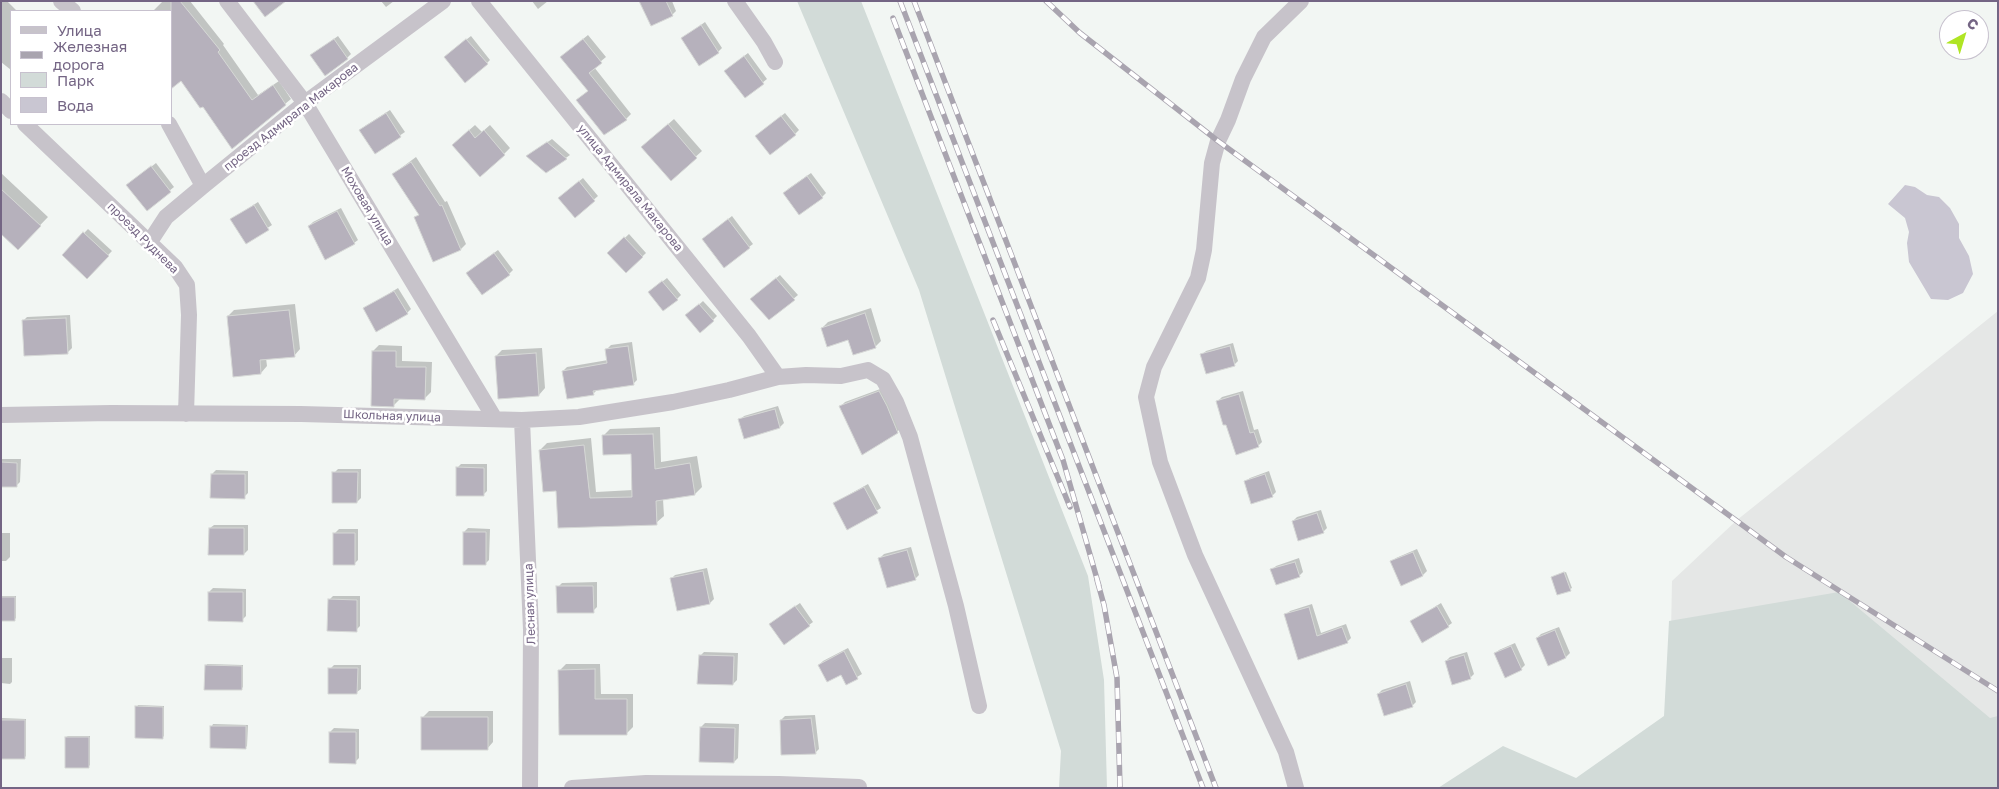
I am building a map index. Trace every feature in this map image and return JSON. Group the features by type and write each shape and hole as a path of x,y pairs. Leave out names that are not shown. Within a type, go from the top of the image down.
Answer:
{"street":[{"path":"61,1 72,10"},
{"name":"Моховая улица","path":"227,1 305,103 495,419"},
{"name":"проезд Адмирала Макарова","path":"149,243 166,218 203,186 305,103 444,1"},
{"name":"улица Адмирала Макарова","path":"479,1 749,336 778,377"},
{"path":"735,1 764,42 775,62"},
{"path":"1296,788 1286,752 1192,546 1160,462 1146,396 1154,367 1198,278 1204,250 1212,163 1218,141 1243,79 1264,37 1301,1"},
{"path":"1,101 10,110"},
{"name":"проезд Руднева","path":"26,125 175,266 187,285 189,315 186,414"},
{"path":"170,125 203,186"},
{"name":"Школьная улица","path":"1,415 111,413 301,414 522,420 579,417 673,402 778,377 806,375 841,376 868,370 883,379 896,402 910,437 956,606 979,706"},
{"name":"Лесная улица","path":"522,420 531,630 530,788"},
{"path":"572,788 646,784 780,784 860,787"}],"shaded area":[{"path":"1998,311 1998,788 1668,788 1672,581 1737,520"}],"green space":[{"path":"797,1 861,1 1088,576 1104,680 1107,788 1059,788 1061,751 919,290"},
{"path":"1839,592 1990,718 1998,716 1998,788 1438,788 1503,746 1576,778 1664,716 1669,621"}],"water":[{"path":"1905,185 1915,187 1927,195 1939,197 1950,208 1959,224 1959,238 1969,256 1973,274 1963,293 1948,300 1931,299 1909,262 1907,243 1909,232 1905,218 1888,204"}],"building":[{"path":"171,1 180,1 220,50 218,52 252,100 273,85 286,105 232,149 203,107 200,108 181,81 172,88"},
{"path":"253,1 286,1 265,17"},
{"path":"639,1 666,1 673,16 651,26"},
{"path":"701,25 719,53 699,66 681,38"},
{"path":"334,39 348,59 325,76 310,55"},
{"path":"466,39 488,64 465,83 444,57"},
{"path":"583,39 602,63 589,73 627,120 604,135 576,100 588,91 560,57"},
{"path":"744,56 764,84 745,98 724,71"},
{"path":"386,113 401,137 375,154 359,130"},
{"path":"781,116 796,135 770,155 755,136"},
{"path":"668,124 697,158 671,181 641,147"},
{"path":"469,130 475,138 484,130 505,155 480,177 452,145"},
{"path":"547,142 567,159 546,173 526,156"},
{"path":"411,162 440,206 442,205 461,250 433,262 414,217 419,215 392,174"},
{"path":"151,166 171,192 147,211 126,185"},
{"path":"807,176 823,198 799,215 783,193"},
{"path":"579,181 595,201 575,218 558,198"},
{"path":"1,189 41,226 18,250 1,234"},
{"path":"254,205 269,230 246,244 230,219"},
{"path":"337,211 355,244 325,260 308,226"},
{"path":"728,219 750,248 724,268 702,239"},
{"path":"83,232 109,256 87,279 62,255"},
{"path":"624,237 643,257 626,273 607,253"},
{"path":"494,253 510,275 482,295 466,273"},
{"path":"776,278 795,300 769,320 750,299"},
{"path":"662,281 678,300 663,311 648,292"},
{"path":"394,291 408,314 376,332 363,308"},
{"path":"699,304 714,321 700,333 685,315"},
{"path":"289,310 295,357 260,360 261,374 233,377 227,316"},
{"path":"865,313 876,348 853,355 848,340 827,347 821,328"},
{"path":"66,318 68,354 24,356 22,320"},
{"path":"628,346 634,385 593,391 594,395 567,399 562,371 607,363 605,349"},
{"path":"1230,346 1235,366 1206,374 1200,354"},
{"path":"372,351 396,351 396,367 426,367 425,400 394,399 394,407 371,406"},
{"path":"536,353 539,396 498,399 495,356"},
{"path":"879,391 898,433 862,455 839,406"},
{"path":"1239,394 1250,433 1254,432 1259,447 1236,455 1226,425 1223,425 1216,401"},
{"path":"775,409 780,428 744,439 738,419"},
{"path":"653,434 655,469 690,463 695,495 656,501 657,525 558,528 556,491 543,492 539,450 584,445 590,498 632,497 631,454 603,455 602,435"},
{"path":"1,462 17,463 17,487 1,487"},
{"path":"456,467 484,468 484,496 456,496"},
{"path":"332,472 358,472 357,503 332,503"},
{"path":"211,474 245,474 245,499 210,498"},
{"path":"1265,474 1273,497 1251,504 1244,481"},
{"path":"864,487 878,513 847,530 833,503"},
{"path":"1317,513 1324,533 1298,541 1292,521"},
{"path":"209,528 244,528 244,555 208,555"},
{"path":"463,532 486,532 486,565 463,565"},
{"path":"333,533 355,533 355,565 333,565"},
{"path":"907,550 916,580 887,588 878,558"},
{"path":"1413,552 1423,576 1401,586 1390,561"},
{"path":"1295,562 1300,577 1276,585 1270,569"},
{"path":"703,571 710,604 677,611 670,578"},
{"path":"1564,572 1571,591 1557,595 1551,577"},
{"path":"556,586 593,586 594,613 557,613"},
{"path":"208,592 243,592 243,622 208,621"},
{"path":"1,597 15,597 15,621 1,621"},
{"path":"328,599 357,600 357,632 327,631"},
{"path":"795,606 810,626 784,645 769,624"},
{"path":"1437,606 1449,627 1422,643 1410,621"},
{"path":"1309,607 1317,636 1342,627 1348,643 1298,660 1284,614"},
{"path":"1555,630 1566,658 1548,666 1536,638"},
{"path":"1511,646 1522,670 1505,678 1494,653"},
{"path":"844,651 858,679 846,685 841,675 827,682 818,665"},
{"path":"699,655 734,656 733,685 697,684"},
{"path":"1464,655 1471,679 1452,685 1445,661"},
{"path":"205,665 242,666 242,690 204,690"},
{"path":"328,668 358,668 357,694 328,694"},
{"path":"595,669 595,699 627,699 627,735 559,735 558,670"},
{"path":"1406,684 1413,707 1384,716 1377,694"},
{"path":"135,706 163,707 163,739 135,738"},
{"path":"421,717 488,717 488,750 421,750"},
{"path":"811,718 816,754 781,755 780,720"},
{"path":"1,720 25,720 25,759 1,759"},
{"path":"210,726 246,726 246,749 210,748"},
{"path":"700,727 735,728 734,763 699,762"},
{"path":"329,732 356,732 356,764 329,763"},
{"path":"65,737 89,737 89,768 65,768"}],"railway":[{"path":"900,1 1203,788"},
{"path":"914,1 1216,788"},
{"path":"1046,1 1080,33 1218,141 1786,557 1998,691"},
{"path":"893,18 1063,460 1099,586"},
{"path":"993,320 1070,507"},
{"path":"1097,580 1104,605 1117,678 1120,788"}]}
